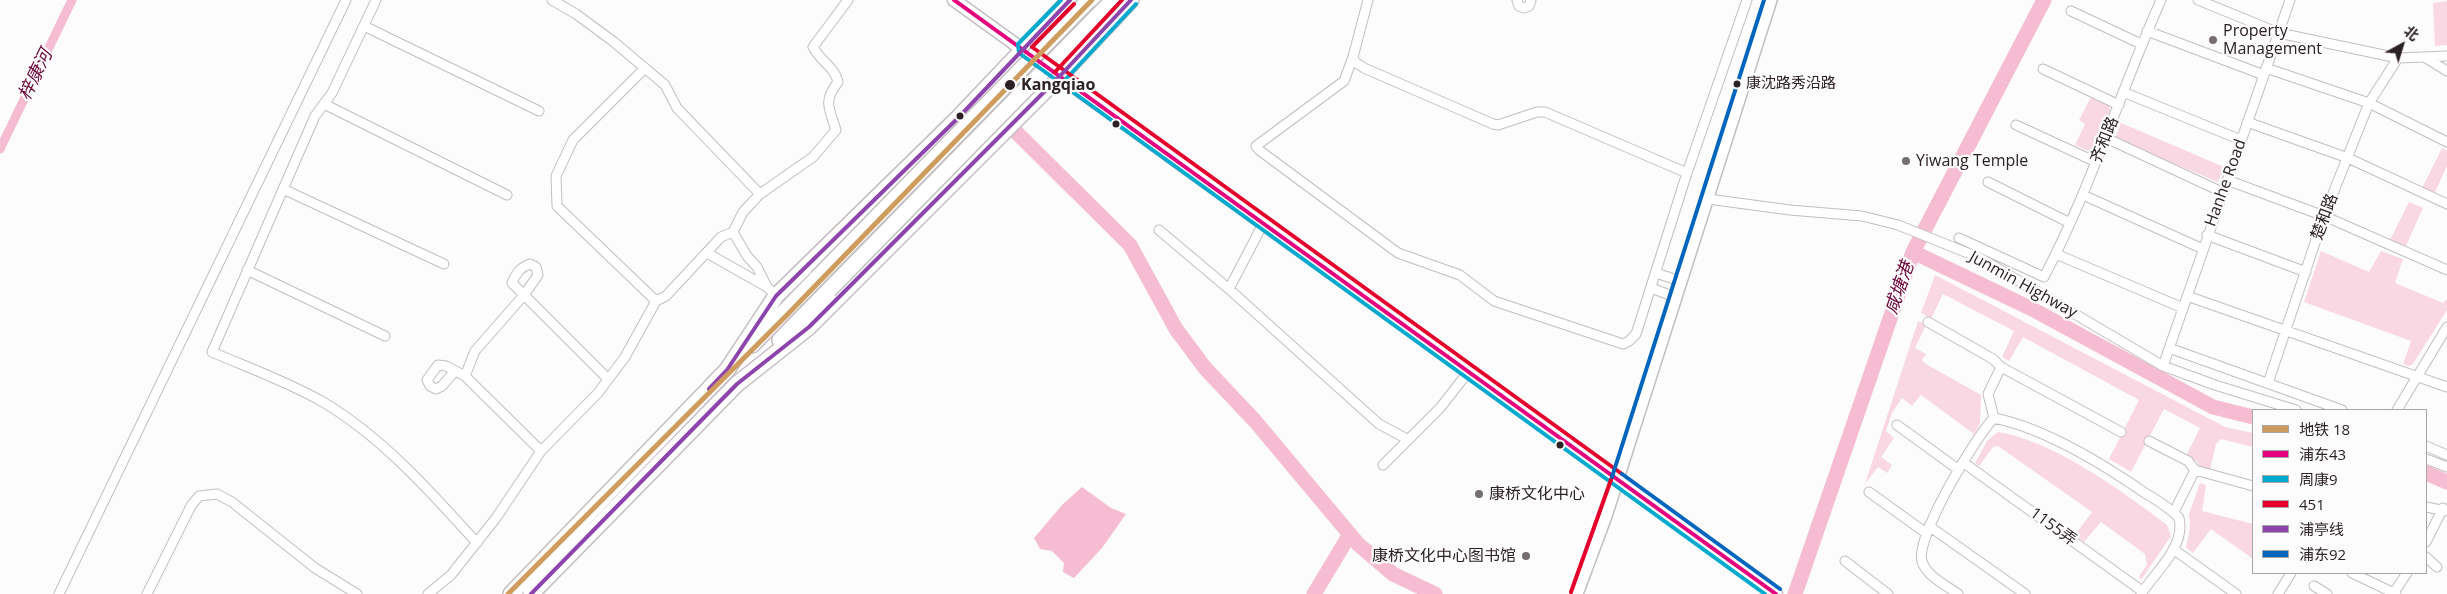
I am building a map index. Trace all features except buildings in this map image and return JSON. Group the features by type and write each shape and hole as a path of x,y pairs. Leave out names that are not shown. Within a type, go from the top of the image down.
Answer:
{"main road":[{"path":"954,0 1023,48 1774,593"},
{"path":"727,370 771,292 958,118 1070,0"},
{"path":"511,594 1089,0"},
{"path":"531,594 1113,0"},
{"path":"737,384 809,327 1060,76 1131,0"}],"street":[{"path":"59,594 346,0"},
{"path":"376,0 332,94 315,116 212,352 323,402 358,427 426,487 477,542"},
{"path":"552,0 576,14 614,42 665,85 677,108 760,194"},
{"path":"428,594 451,575 496,518 541,451 598,393 625,357 656,301 666,296 721,238 733,232 743,212 760,194 773,183 813,157 836,130 828,106 829,94 838,82 836,73 817,56 813,47 848,0"},
{"path":"1368,0 1353,58 1344,81 1256,146 1398,253 1460,275 1494,301 1622,344 1629,341 1636,334 1687,173 1747,0"},
{"path":"1517,0 1519,6 1524,8 1529,6 1531,0"},
{"path":"1577,594 1618,479 1771,0"},
{"name":"齐和路","path":"1958,238 2044,277 2084,195 2094,161 2106,138 2141,44 2161,0"},
{"path":"2198,0 2279,33 2398,58 2447,56"},
{"name":"Hanhe Road","path":"2163,366 2290,0"},
{"path":"2072,11 2141,44"},
{"path":"364,26 539,111"},
{"path":"2147,31 2265,72 2369,103 2447,142"},
{"path":"1353,58 1355,62 1364,68 1493,124 1498,125 1538,112 1545,112 1687,173"},
{"name":"楚和路","path":"2268,384 2324,216 2369,103 2398,58"},
{"path":"2426,58 2447,71"},
{"path":"645,68 573,140 556,176 557,206 656,301"},
{"path":"2043,69 2119,105"},
{"path":"2123,92 2241,140"},
{"path":"324,104 508,195"},
{"path":"2247,122 2348,158 2447,204"},
{"path":"2016,125 2094,161"},
{"path":"2106,138 2222,192"},
{"path":"2227,180 2324,216 2447,270"},
{"path":"1988,182 2070,223"},
{"path":"283,189 444,264"},
{"path":"2084,195 2203,249"},
{"name":"Junmin Highway","path":"1708,199 1790,210 1862,216 1898,225 1987,262 2163,366 2215,386 2293,409"},
{"path":"1229,289 1263,224"},
{"path":"1159,230 1229,289 1379,424 1407,439"},
{"path":"733,232 757,267 771,292"},
{"path":"2208,235 2306,272"},
{"path":"707,253 771,292"},
{"path":"2056,254 2183,308"},
{"path":"247,270 385,336"},
{"path":"1656,273 1680,281"},
{"path":"1651,288 1675,297"},
{"path":"465,376 475,351 524,295 608,379"},
{"path":"2187,296 2447,387"},
{"path":"1928,322 1993,359 2001,367 2121,432"},
{"path":"2398,409 2447,327"},
{"path":"2169,348 2339,409"},
{"path":"1994,418 1988,394 2001,367"},
{"path":"1383,465 1440,408 1469,371"},
{"path":"454,372 465,376 541,451"},
{"path":"1957,594 1925,569 1920,551 1928,530 1961,467 1987,425 1994,418"},
{"path":"1994,418 2012,422 2083,454 2174,512 2195,470"},
{"name":"1155弄","path":"1897,425 1961,467 2141,593 2173,549 2182,529 2179,518 2174,512"},
{"path":"2149,441 2188,461 2195,470 2252,486"},
{"path":"2427,446 2447,455"},
{"path":"2427,458 2447,467"},
{"path":"1869,492 2025,594"},
{"path":"147,594 191,506 199,496 216,494 232,502 315,568 358,594"},
{"path":"2427,506 2444,510 2427,540"},
{"path":"2173,549 2236,594"},
{"path":"2427,558 2437,566"},
{"path":"1845,561 1888,594"},
{"path":"2278,594 2290,574"},
{"path":"2354,574 2394,594 2406,574"},
{"path":"2314,586 2327,594"}],"shaded area":[{"path":"2447,1 2447,45 2435,46 2433,3"},
{"path":"2091,97 2109,106 2110,112 2091,152 2075,145 2085,124 2079,120"},
{"path":"2121,123 2224,167 2218,182 2115,139"},
{"path":"2442,148 2447,151 2447,166 2434,194 2422,188"},
{"path":"2409,202 2423,208 2405,248 2390,240"},
{"path":"2321,251 2369,272 2381,251 2403,259 2395,283 2443,303 2447,299 2447,310 2413,364 2409,366 2403,364 2411,341 2304,302"},
{"path":"1935,275 2225,427 2252,433 2252,447 2221,439 2216,444 2210,470 2200,468 2197,461 2186,456 2200,428 2164,409 2131,472 2109,459 2139,400 2023,337 2009,361 2002,357 2014,331 1943,294 1931,319 1921,313"},
{"path":"1918,321 1926,325 1915,348 1926,354 1922,360 1981,395 1980,424 1974,434 1921,395 1912,406 1902,398 1892,413 1886,431 1894,438 1881,457 1892,465 1887,473 1878,467 1865,484"},
{"path":"1998,432 2041,445 2064,456 2109,483 2167,525 2171,536 2141,580 2139,576 2147,565 2145,554 2101,522 2084,542 2075,535 2092,512 1998,446 1993,447 1979,466 1975,463 1987,441"},
{"path":"2200,483 2206,485 2202,511 2252,524 2252,558 2211,529 2193,553 2186,548 2190,528 2189,514"},
{"path":"1082,487 1111,508 1126,514 1102,548 1074,578 1063,572 1064,563 1052,551 1040,549 1034,538 1063,504"}],"waterway":[{"name":"梓康河","path":"0,149 72,0"},
{"name":"咸塘港","path":"1795,594 1913,252 2044,0"},
{"path":"1015,131 1130,245 1176,329 1205,368 1255,421 1358,544 1393,574 1435,594"},
{"path":"1913,252 2032,309 2213,407 2252,417"},
{"path":"2427,473 2447,482"},
{"path":"1314,594 1350,534"}],"metro line":[{"name":"18","path":"508,594 786,316 1092,0"}],"transit line":[{"name":"浦东43","path":"954,0 1776,594"},
{"name":"周康9","path":"1061,0 1018,44 1019,53 1765,594"},
{"name":"浦亭线","path":"709,389 727,370 776,296 958,118 1070,0"},
{"name":"451","path":"1055,72 1122,0"},
{"name":"浦亭线","path":"531,594 737,384 809,327 1060,76 1131,0"},
{"name":"浦东92","path":"1612,477 1764,0"},
{"name":"451","path":"1074,4 1032,47 1622,474"},
{"name":"周康9","path":"1065,80 1136,4"},
{"name":"浦东92","path":"1622,474 1780,589"},
{"name":"451","path":"1571,592 1612,477"}],"place":[{"name":"Property Management","path":"2213,40"},
{"name":"康沈路秀沿路","path":"1737,84"},
{"name":"Kangqiao","path":"1010,85"},
{"name":"Yiwang Temple","path":"1906,161"},
{"name":"康桥文化中心","path":"1479,494"},
{"name":"康桥文化中心图书馆","path":"1526,556"}]}
